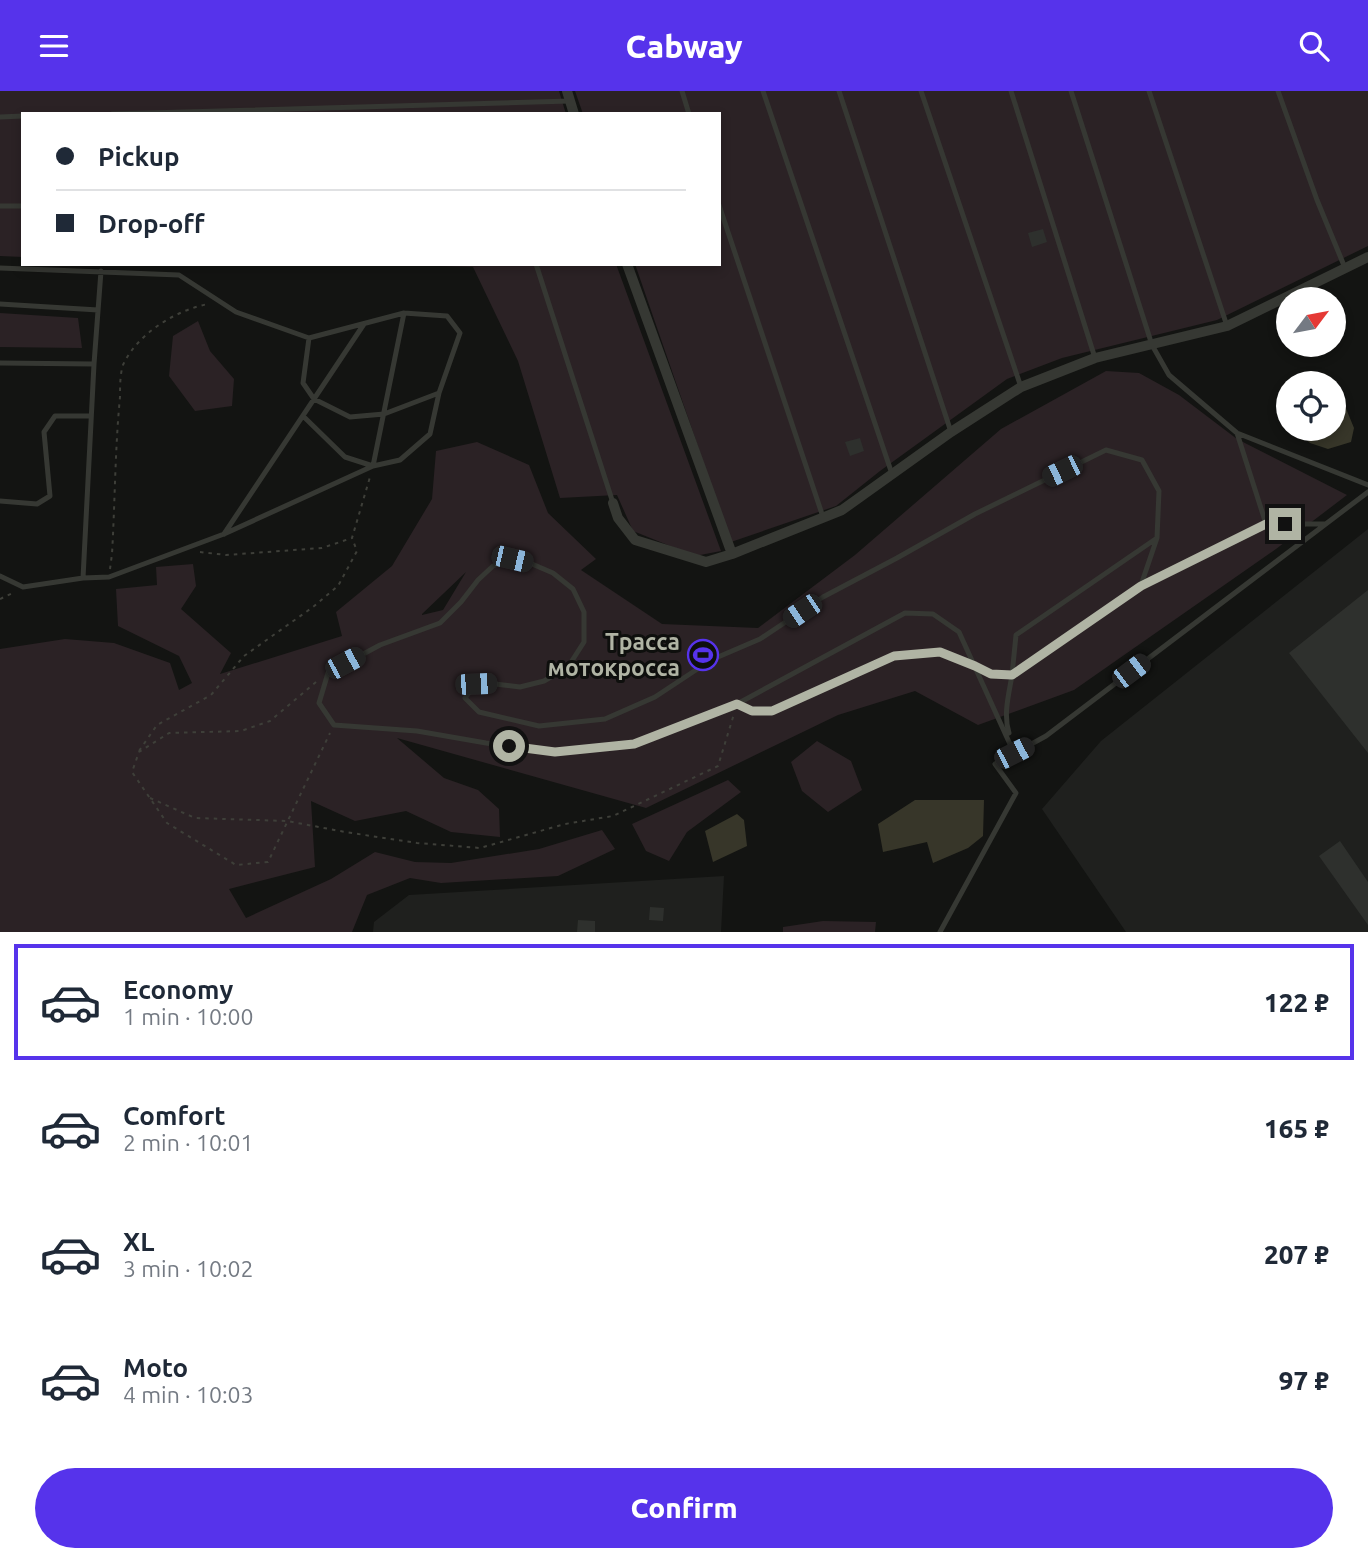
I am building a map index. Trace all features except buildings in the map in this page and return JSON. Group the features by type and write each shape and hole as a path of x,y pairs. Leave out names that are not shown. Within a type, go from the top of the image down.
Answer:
{"street":[{"path":"613,503 618,518 635,540 706,562 732,554 842,509 951,432 1021,387 1095,358 1227,326 1368,257"},
{"path":"627,266 732,554"}],"lane":[{"path":"682,91 688,112"},
{"path":"763,91 892,474"},
{"path":"839,91 951,432"},
{"path":"921,91 1021,387"},
{"path":"1012,91 1095,358"},
{"path":"1071,91 1152,345 1169,375 1237,433 1368,485"},
{"path":"1149,91 1227,326"},
{"path":"1278,91 1317,200 1345,268"},
{"path":"163,112 568,96"},
{"path":"0,117 21,116"},
{"path":"0,206 21,206"},
{"path":"721,211 823,517"},
{"path":"537,266 613,503"},
{"path":"0,268 178,275 236,312 309,338 404,313 447,316 460,333 439,393 430,434 400,460 373,466 224,534 109,577 23,587 0,576"},
{"path":"83,578 101,271"},
{"path":"0,304 98,310"},
{"path":"373,466 404,313"},
{"path":"224,534 363,324"},
{"path":"309,338 303,383 314,399 350,417 384,414 439,393"},
{"path":"0,363 94,364"},
{"path":"0,501 37,505 50,496 44,432 55,416 91,416"},
{"path":"303,416 345,457 373,466"},
{"path":"1237,433 1266,524"},
{"path":"1014,753 959,632 933,614 905,613 737,704 634,744 555,752 417,731 334,725 318,703 328,673 380,645 440,623 493,566 512,559 553,573 573,589 584,612 584,642 568,667 544,681 520,687 476,684 465,698 479,712 539,726 605,719 655,697 711,660 760,639 823,597 975,514 1105,450 1142,460 1159,491 1157,538 1141,586"},
{"path":"940,932 1016,793 995,764 1046,736 1368,492"},
{"path":"737,704 752,711 772,711 894,656 940,652 991,674 1012,675 1141,586 1266,524 1325,524"},
{"path":"1014,753 1006,723 1016,635 1157,538"}],"path":[{"path":"109,577 122,366 159,323 195,306 219,302"},
{"path":"334,725 268,862 236,865 167,823 132,772 139,752 157,725 211,695 244,656 338,586 357,551 352,538 373,466"},
{"path":"181,550 226,555 322,548 352,538"},
{"path":"0,599 23,587"},
{"path":"139,752 169,733 241,731 270,720 328,673"},
{"path":"150,799 195,818 286,821 417,843 480,848 565,824 613,816 718,766 737,704"}],"shaded area":[{"path":"0,91 559,91 565,112 21,112 21,257 0,256"},
{"path":"575,91 1368,91 1368,246 1284,287 1276,287 1276,291 1217,320 1062,358 1007,379 836,506 731,542 636,266 721,266 721,112 582,112"},
{"path":"439,266 617,266 721,551 695,556 633,531 617,495 560,498 518,361 473,267"},
{"path":"0,313 78,318 82,348 0,347"},
{"path":"198,321 210,351 234,379 232,406 195,411 169,376 173,336"},
{"name":"Трасса мотокросса","path":"1106,371 1139,373 1179,395 1237,439 1347,495 1276,549 1074,690 978,725 915,691 838,715 646,808 397,738 444,778 478,790 499,809 500,837 451,832 406,811 355,821 311,801 315,867 229,889 246,918 331,879 375,852 415,862 451,863 539,849 602,830 615,849 558,876 441,883 410,878 367,895 352,932 0,932 0,649 65,639 114,643 170,663 179,690 192,683 179,656 118,626 116,589 157,585 156,567 193,564 196,586 181,609 231,653 220,674 342,636 336,612 392,566 432,499 436,451 477,442 529,465 548,513 596,559 581,570 662,624 758,628 855,555 1001,429","holes":["466,572 443,610 422,615"]},
{"path":"1346,408 1354,428 1351,442 1328,449 1308,441 1346,441"},
{"path":"1368,529 1368,932 1126,932 1042,809 1101,741"},
{"path":"817,741 851,761 862,790 828,812 802,791 791,762"},
{"path":"728,780 741,792 687,832 669,861 646,851 632,824"},
{"path":"915,800 984,800 983,836 968,848 933,863 927,842 883,852 878,824"},
{"path":"737,814 744,820 747,846 713,862 705,831"},
{"path":"724,876 721,932 373,932 374,922 409,895"},
{"path":"823,921 876,922 875,932 783,932 783,927"}],"place":[{"name":"Трасса мотокросса","path":"703,655"}],"route":[{"path":"509,746 555,752 634,744 737,704 752,711 772,711 894,656 940,652 991,674 1012,675 1141,586 1266,524 1285,524"}]}
